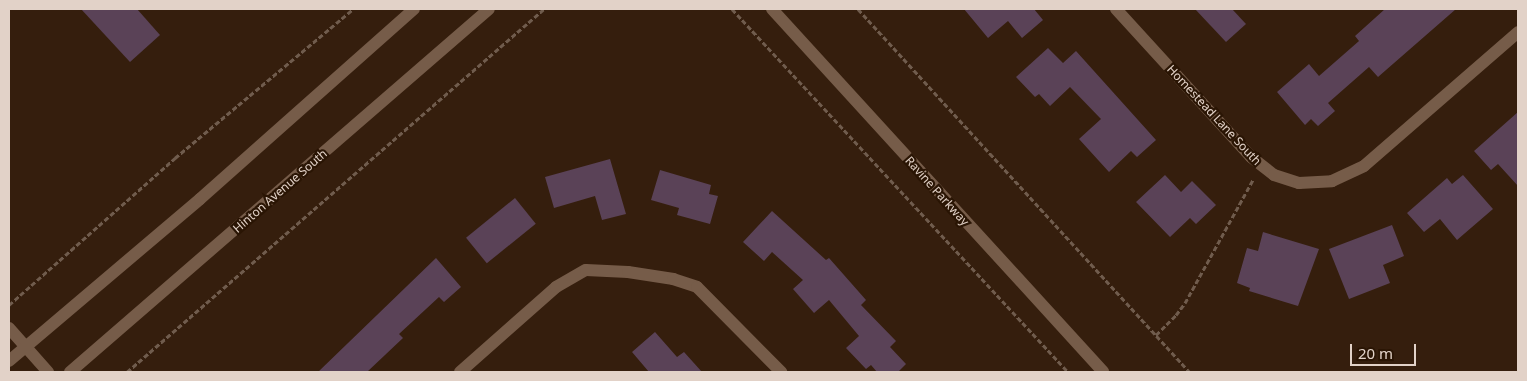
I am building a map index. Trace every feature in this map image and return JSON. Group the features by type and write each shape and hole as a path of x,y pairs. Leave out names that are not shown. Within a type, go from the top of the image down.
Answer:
{"street":[{"path":"9,361 200,199 414,9"},
{"name":"Hinton Avenue South","path":"70,372 489,9"},
{"name":"Ravine Parkway","path":"772,9 1103,372"},
{"name":"Homestead Lane South","path":"1116,9 1261,166 1281,179 1299,183 1326,182 1350,174 1371,160 1518,32"},
{"path":"460,372 556,287 586,270 628,272 673,279 697,288 781,372"},
{"path":"9,328 48,372"}],"path":[{"path":"9,305 175,158 354,9"},
{"path":"127,372 544,9"},
{"path":"732,9 1068,372"},
{"path":"858,9 1189,372"},
{"path":"1156,336 1185,303 1261,166"}],"building":[{"path":"81,9 137,9 160,35 130,62"},
{"path":"964,9 1034,9 1043,20 1022,38 1008,21 988,38"},
{"path":"1195,9 1232,9 1246,24 1226,42"},
{"path":"1385,9 1456,9 1378,77 1369,67 1328,103 1335,111 1318,126 1311,119 1305,125 1277,92 1309,64 1319,76 1359,41 1355,36"},
{"path":"1048,48 1063,63 1076,51 1156,140 1137,157 1131,151 1109,172 1079,139 1101,119 1070,87 1050,106 1039,94 1035,97 1016,77"},
{"path":"1518,112 1518,186 1498,164 1491,170 1474,151"},
{"path":"610,159 626,214 602,220 595,196 554,208 545,177"},
{"path":"660,170 711,185 709,194 718,196 710,224 677,215 679,208 651,200"},
{"path":"1165,175 1181,192 1192,181 1216,205 1196,224 1190,218 1170,237 1136,202"},
{"path":"1463,175 1493,209 1457,240 1440,219 1424,232 1407,213 1447,178 1452,184"},
{"path":"515,198 536,224 487,263 466,238"},
{"path":"772,211 826,260 829,258 866,300 861,305 896,341 890,347 906,364 898,372 877,372 871,365 866,369 846,348 859,336 829,300 814,313 793,289 803,280 772,252 764,261 743,242"},
{"path":"1392,225 1404,256 1383,265 1390,283 1349,299 1329,249"},
{"path":"1263,232 1319,249 1298,306 1249,291 1250,288 1237,283 1247,248 1258,251"},
{"path":"436,258 461,287 444,302 439,297 399,334 403,338 367,372 318,372"},
{"path":"655,332 677,357 684,352 702,372 649,372 632,352"}]}
